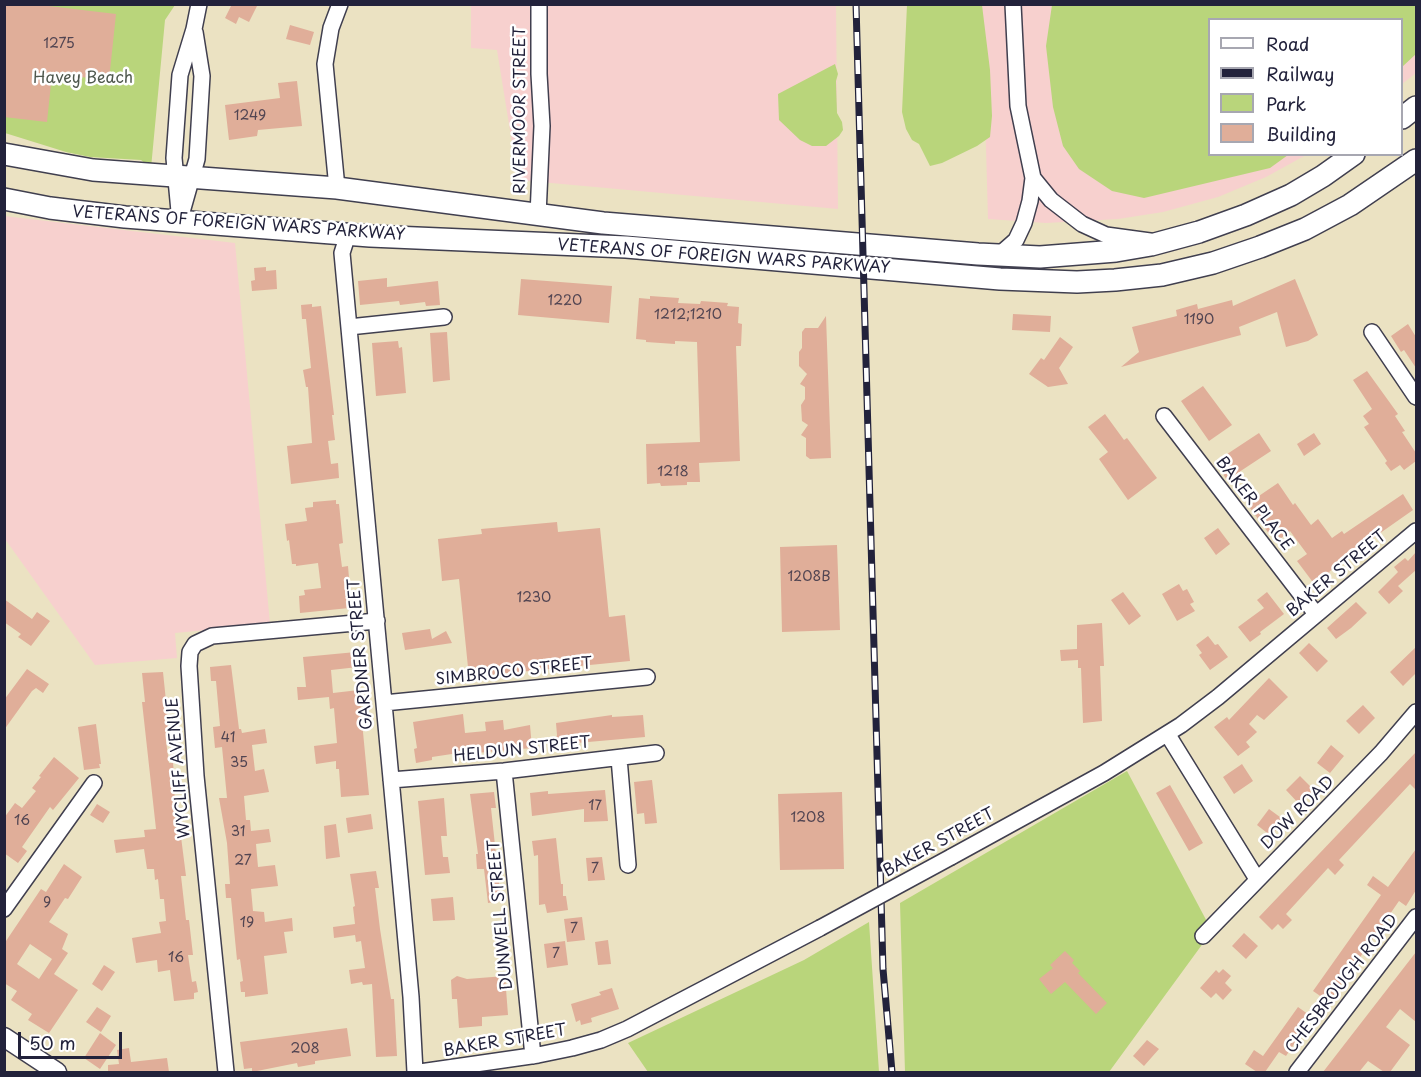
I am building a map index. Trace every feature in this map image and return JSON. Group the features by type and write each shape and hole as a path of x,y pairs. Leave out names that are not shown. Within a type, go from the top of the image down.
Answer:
{"highway":[{"path":"1403,117 1416,107"},
{"name":"VETERANS OF FOREIGN WARS PARKWAY","path":"4,154 81,168 337,188 627,225 1040,257 1082,255 1162,242 1222,224 1257,211 1301,189 1351,156"},
{"name":"VETERANS OF FOREIGN WARS PARKWAY","path":"4,199 88,213 180,222 348,234 626,247 1046,282 1115,280 1162,274 1204,265 1283,238 1350,205 1416,160"}],"main road":[{"path":"4,1036 57,1072"}],"street":[{"path":"184,177 174,158 180,75 199,4"},
{"path":"337,188 325,64 331,28 340,4"},
{"name":"RIVERMOOR STREET","path":"538,215 542,126 539,4"},
{"path":"999,255 1016,240 1024,223 1033,178 1018,106 1013,4"},
{"path":"180,222 184,177 197,159 202,76 194,29"},
{"path":"1033,178 1051,200 1082,224 1106,235 1162,242"},
{"name":"GARDNER STREET","path":"348,234 342,253 411,996 415,1072"},
{"path":"349,327 444,317"},
{"path":"1372,332 1416,397"},
{"name":"BAKER PLACE","path":"1164,416 1316,614"},
{"name":"BAKER STREET","path":"420,1072 533,1056 582,1046 627,1029 951,857 1168,735 1218,698 1416,531"},
{"name":"WYCLIFF AVENUE","path":"226,1072 196,776 190,652 195,644 212,636 376,621"},
{"name":"SIMBROCO STREET","path":"384,703 648,677"},
{"name":"DOW ROAD","path":"1203,936 1381,753 1416,712"},
{"path":"1168,735 1257,879"},
{"name":"HELDUN STREET","path":"391,780 504,771 656,753"},
{"path":"619,758 628,865"},
{"name":"DUNWELL STREET","path":"504,771 533,1056"},
{"path":"4,909 94,783"},
{"name":"CHESBROUGH ROAD","path":"1297,1072 1416,917"}],"shaded area":[{"path":"471,5 836,5 838,209 518,180 497,50 471,48"},
{"path":"982,5 1416,5 1416,73 1403,83 1403,18 1208,18 1208,156 1304,156 1266,177 1218,197 1163,212 1118,219 1046,223 988,219"},
{"path":"4,216 235,243 270,624 175,633 177,658 95,665 5,539"}],"green space":[{"name":"Havey Beach","path":"4,5 175,5 165,20 151,168 141,160 90,157 5,133"},
{"path":"907,5 982,5 990,70 992,116 990,137 942,163 930,166 919,144 912,140 906,129 902,112"},
{"path":"1052,5 1416,5 1416,54 1403,66 1403,18 1208,18 1208,156 1287,156 1270,168 1144,198 1112,191 1079,169 1063,146 1053,107 1046,46"},
{"path":"835,64 838,74 836,81 837,113 843,130 826,146 812,146 800,140 779,120 778,94"},
{"path":"1127,771 1212,931 1109,1072 905,1072 900,903"},
{"path":"869,922 879,1072 648,1072 628,1043 804,960"}],"building":[{"path":"4,4 32,4 116,14 109,80 52,74 47,122 4,117"},
{"path":"232,4 258,4 249,22 239,17 236,24 225,18"},
{"path":"290,25 314,32 310,45 286,39"},
{"path":"297,81 302,126 258,130 257,136 229,140 225,105 280,98 278,83"},
{"path":"266,267 266,271 276,270 277,289 252,291 251,281 255,280 254,268"},
{"path":"387,278 387,287 438,281 440,305 426,306 425,302 400,305 399,301 360,305 358,281"},
{"path":"521,279 612,286 609,323 518,315"},
{"path":"1295,279 1318,335 1308,341 1286,347 1277,312 1239,327 1241,335 1121,367 1139,352 1132,327 1177,316 1176,310 1197,304 1198,309 1232,300 1233,306"},
{"path":"650,296 679,298 678,303 700,304 701,301 728,303 727,306 739,307 738,323 742,324 741,346 736,346 740,461 699,463 700,482 661,486 660,483 647,484 646,444 700,442 697,342 675,341 675,344 636,339 639,298 650,299"},
{"path":"312,304 312,307 321,306 334,415 332,415 335,440 328,441 331,464 338,463 339,478 291,484 287,446 312,443 308,387 306,387 303,370 311,368 306,319 302,319 301,305"},
{"path":"1013,314 1051,316 1050,332 1012,330"},
{"path":"826,316 831,458 810,459 806,456 806,438 801,435 808,425 802,421 801,405 805,399 805,387 800,384 807,374 799,366 799,352 802,348 802,332 805,328 818,328"},
{"path":"1408,324 1416,337 1416,368 1404,350 1401,352 1391,336"},
{"path":"447,332 450,380 433,382 430,333"},
{"path":"1060,337 1073,347 1059,368 1068,384 1048,387 1029,374 1041,358 1044,360"},
{"path":"398,341 399,348 402,347 406,393 376,396 372,343"},
{"path":"1367,371 1398,414 1395,416 1405,431 1402,432 1416,453 1416,461 1404,470 1400,465 1391,471 1385,463 1387,461 1364,427 1369,424 1363,416 1372,409 1353,380"},
{"path":"1203,386 1232,425 1209,441 1181,401"},
{"path":"1105,414 1124,440 1127,438 1157,478 1128,500 1099,459 1108,452 1088,427"},
{"path":"1259,433 1271,451 1227,480 1215,462"},
{"path":"1314,433 1321,444 1304,456 1297,444"},
{"path":"1278,483 1311,525 1318,519 1332,538 1342,531 1344,534 1403,494 1413,510 1356,550 1315,585 1297,561 1307,554 1290,531 1280,539 1275,531 1270,535 1247,504"},
{"path":"336,500 336,504 339,504 343,543 339,544 342,567 348,566 349,578 346,578 349,608 300,613 299,596 305,595 304,590 321,588 318,563 296,566 292,564 285,524 307,521 305,508 313,507 313,502"},
{"path":"557,522 558,532 600,528 609,617 625,615 630,661 469,677 459,579 442,581 438,539 482,534 481,529"},
{"path":"1218,528 1230,544 1216,555 1204,538"},
{"path":"837,545 840,630 782,632 780,547"},
{"path":"1416,552 1416,570 1398,586 1403,591 1389,604 1378,592 1398,572 1394,567 1405,558 1408,561"},
{"path":"1179,584 1183,591 1187,589 1194,602 1190,604 1195,611 1177,621 1162,594"},
{"path":"1123,592 1141,616 1129,625 1111,600"},
{"path":"1267,592 1284,614 1250,642 1238,627 1264,608 1257,600"},
{"path":"4,599 32,619 37,612 50,621 31,646 18,637 21,634 4,622"},
{"path":"1356,602 1367,613 1336,639 1327,628"},
{"path":"1102,623 1104,666 1100,666 1102,721 1083,723 1081,668 1078,668 1078,660 1061,661 1060,650 1077,649 1077,625"},
{"path":"430,629 432,639 446,631 452,643 405,650 402,633"},
{"path":"1208,636 1228,657 1210,670 1199,655 1202,653 1196,645"},
{"path":"1309,643 1328,661 1317,672 1299,653"},
{"path":"1416,647 1416,673 1403,686 1390,672"},
{"path":"356,652 358,667 331,670 333,693 359,690 369,795 341,797 339,769 336,769 336,761 316,764 314,746 337,743 334,708 330,709 329,697 298,700 297,687 306,687 303,657"},
{"path":"231,665 239,729 242,733 265,729 267,743 252,745 255,771 264,769 269,792 244,796 246,820 250,820 251,831 269,829 271,842 256,844 258,867 275,865 278,886 251,889 253,911 264,912 265,922 292,918 293,931 284,932 287,953 264,956 268,994 245,997 245,992 241,992 240,982 243,981 240,959 237,960 231,898 226,898 225,884 230,884 227,843 219,798 227,798 222,747 215,748 213,727 220,726 216,681 211,681 210,667"},
{"path":"27,669 49,684 43,693 36,688 32,691 4,730 4,700"},
{"path":"163,672 170,740 166,741 169,763 173,763 174,773 170,774 177,806 174,806 177,829 180,829 186,876 181,876 193,955 188,955 192,982 196,981 198,992 194,993 194,999 174,1001 170,970 158,972 157,960 136,963 132,938 161,933 159,922 166,921 164,899 160,899 158,879 155,880 154,869 147,869 144,849 116,853 114,840 145,837 144,830 156,829 142,702 145,702 142,673"},
{"path":"1269,678 1288,697 1264,720 1257,715 1249,724 1257,732 1246,742 1250,747 1238,756 1214,727 1227,717 1229,720"},
{"path":"1363,705 1375,718 1359,734 1346,721"},
{"path":"463,714 465,733 486,731 485,722 503,720 504,730 530,725 532,748 465,754 465,752 432,757 432,760 416,763 414,749 417,748 413,722"},
{"path":"612,715 612,717 643,715 645,737 554,745 557,735 556,723"},
{"path":"96,724 100,768 84,770 78,727"},
{"path":"1331,745 1344,756 1330,773 1317,763"},
{"path":"1416,752 1416,790 1410,784 1339,860 1344,865 1335,875 1328,868 1286,914 1292,920 1283,929 1278,924 1272,930 1259,917"},
{"path":"54,757 79,778 53,810 50,807 22,847 27,851 18,863 4,853 4,818 15,803 22,808 36,791 32,788"},
{"path":"1242,764 1253,781 1234,794 1223,777"},
{"path":"1300,776 1314,790 1300,805 1286,790"},
{"path":"652,780 657,823 645,824 644,813 637,814 634,782"},
{"path":"1170,785 1203,843 1189,851 1156,793"},
{"path":"605,790 608,821 584,822 584,809 532,816 530,793"},
{"path":"494,792 496,808 491,808 501,901 488,903 484,869 477,869 476,854 478,854 470,794"},
{"path":"842,792 844,869 780,870 778,794"},
{"path":"444,798 447,836 441,836 443,857 448,857 450,873 425,875 418,801"},
{"path":"97,804 110,812 103,823 90,815"},
{"path":"1269,809 1284,820 1271,836 1257,825"},
{"path":"371,814 373,829 348,833 346,818"},
{"path":"336,824 340,857 326,859 324,826"},
{"path":"556,838 563,896 566,896 568,910 547,913 545,904 539,905 538,855 534,856 532,841"},
{"path":"1416,849 1416,890 1406,906 1399,901 1329,1002 1313,991 1381,895 1367,885 1373,876 1388,887"},
{"path":"602,857 605,880 588,881 586,858"},
{"path":"64,864 82,877 49,922 68,934 62,949 68,953 54,974 78,990 49,1033 28,1020 32,1014 11,1000 17,991 4,983 4,944 41,889 46,892","holes":["30,944 52,959 39,979 17,964"]},
{"path":"376,871 379,888 375,888 380,929 391,999 394,999 397,1056 376,1057 372,984 363,985 362,982 351,984 349,970 365,968 361,941 356,942 355,935 334,938 333,927 355,924 350,874"},
{"path":"453,897 455,920 433,921 431,899"},
{"path":"582,917 585,940 567,942 564,919"},
{"path":"1244,933 1258,946 1246,959 1232,946"},
{"path":"608,940 611,964 598,965 595,942"},
{"path":"565,941 568,965 547,968 544,944"},
{"path":"1065,951 1074,960 1072,963 1080,971 1078,973 1107,1003 1096,1014 1065,982 1051,994 1039,979 1053,968 1050,965"},
{"path":"1416,952 1416,1022 1400,1009 1386,1027 1410,1045 1390,1072 1384,1072 1368,1061 1359,1072 1323,1072"},
{"path":"104,965 115,972 102,991 92,984"},
{"path":"1223,969 1231,976 1225,983 1232,990 1223,1000 1216,993 1211,998 1200,988 1216,970 1219,973"},
{"path":"457,976 467,979 505,976 508,1015 482,1017 482,1026 459,1028 457,999 452,999 451,980"},
{"path":"612,988 619,1009 591,1018 592,1022 581,1025 580,1020 576,1022 571,1004 601,995 599,992"},
{"path":"97,1007 111,1016 101,1032 86,1022"},
{"path":"1298,1007 1312,1017 1286,1056 1279,1052 1265,1072 1257,1072 1245,1064 1254,1050 1263,1056"},
{"path":"347,1028 351,1056 315,1061 315,1064 298,1067 297,1063 252,1072 252,1068 244,1069 240,1042"},
{"path":"100,1033 116,1045 100,1069 84,1058"},
{"path":"1147,1040 1159,1049 1144,1066 1133,1056"},
{"path":"129,1048 131,1062 167,1058 169,1072 108,1072 108,1065 119,1064 117,1050"}],"railway":[{"path":"856,4 883,969 892,1072"}]}
